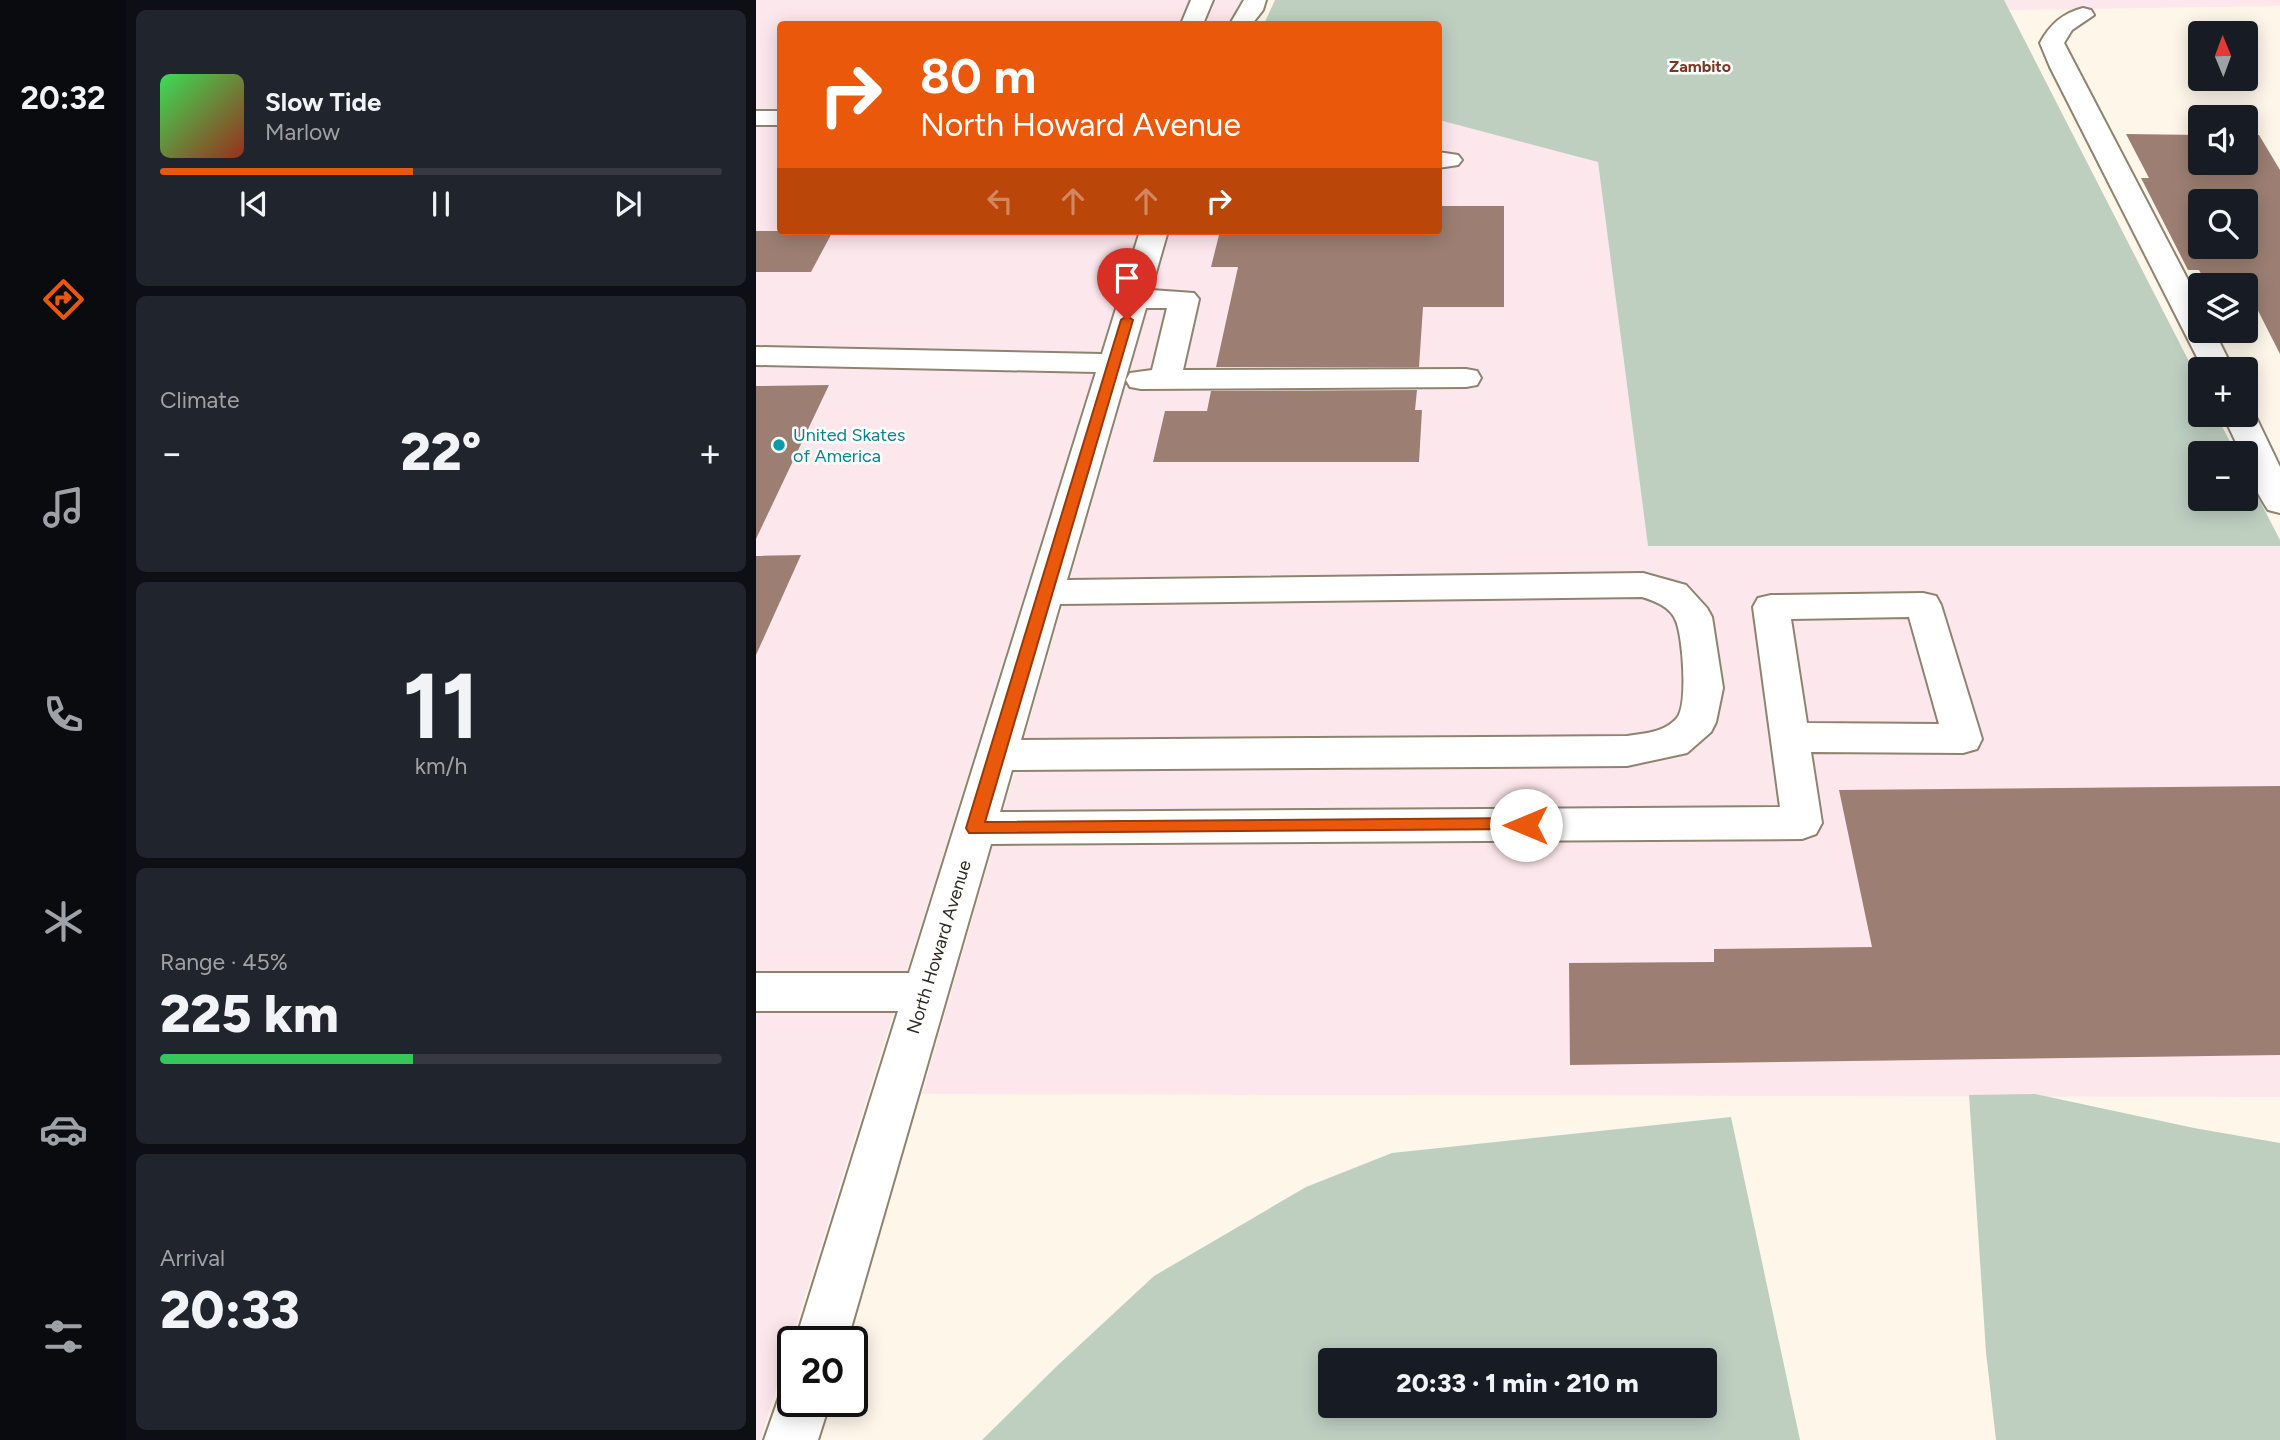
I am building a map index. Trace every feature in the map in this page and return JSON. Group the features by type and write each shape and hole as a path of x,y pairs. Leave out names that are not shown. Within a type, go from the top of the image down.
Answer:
{"street":[{"path":"1193,21 1202,0"},
{"path":"1243,21 1252,10 1255,0"},
{"path":"2083,15 2065,23 2052,43 2212,357"},
{"path":"756,118 777,118"},
{"name":"North Howard Avenue","path":"826,1326 1153,235"},
{"path":"1134,299 1184,299 1165,379"},
{"path":"756,356 1112,372 1165,379 1466,378"},
{"path":"2245,427 2280,502"},
{"path":"997,755 1627,751 1673,743 1698,722 1704,688 1694,617 1673,594 1643,585 1046,592"},
{"path":"975,828 1802,823 1771,607 1923,606 1963,739 1790,737"},
{"path":"756,992 926,992"},
{"path":"791,1440 798,1417"}],"shaded area":[{"path":"756,0 1242,0 1230,21 777,21 777,235 1137,235 796,1326 777,1326 777,1386 760,1440 756,1440"},
{"path":"2004,0 2280,0 2280,6 2009,10"},
{"path":"1442,121 1598,162 1648,546 2280,546 2280,1097 922,1094 1169,235 1442,235"}],"green space":[{"path":"1275,0 2004,0 2188,360 2188,427 2222,427 2230,441 2188,441 2188,511 2258,511 2258,497 2280,540 2280,546 1648,546 1598,162 1442,121 1442,21 1265,21"},
{"path":"2035,1094 2194,1128 2280,1143 2280,1440 1996,1440 1986,1352 1969,1095"},
{"path":"1731,1117 1800,1440 982,1440 1154,1276 1306,1187 1392,1153"}],"building":[{"path":"2126,134 2188,135 2188,175 2258,175 2259,135 2280,170 2280,354 2258,311 2258,273 2201,273 2199,270 2188,270 2141,178 2149,178"},
{"path":"1442,206 1504,206 1504,307 1423,307 1419,367 1216,367 1238,267 1211,267 1219,235 1442,235"},
{"path":"756,231 777,231 777,235 831,235 811,272 756,272"},
{"name":"United Skates of America","path":"829,385 756,539 756,386"},
{"path":"1417,390 1415,410 1422,410 1419,462 1153,462 1165,411 1207,411 1211,391"},
{"path":"801,555 756,655 756,556"},
{"path":"2280,786 2280,1055 1570,1065 1569,963 1714,962 1714,949 1872,947 1839,790"}],"place":[{"name":"United Skates of America","path":"779,445"}],"district":[{"name":"Zambito","path":"1700,66"}],"route":[{"path":"1127,320 975,828 1526,825"}]}
